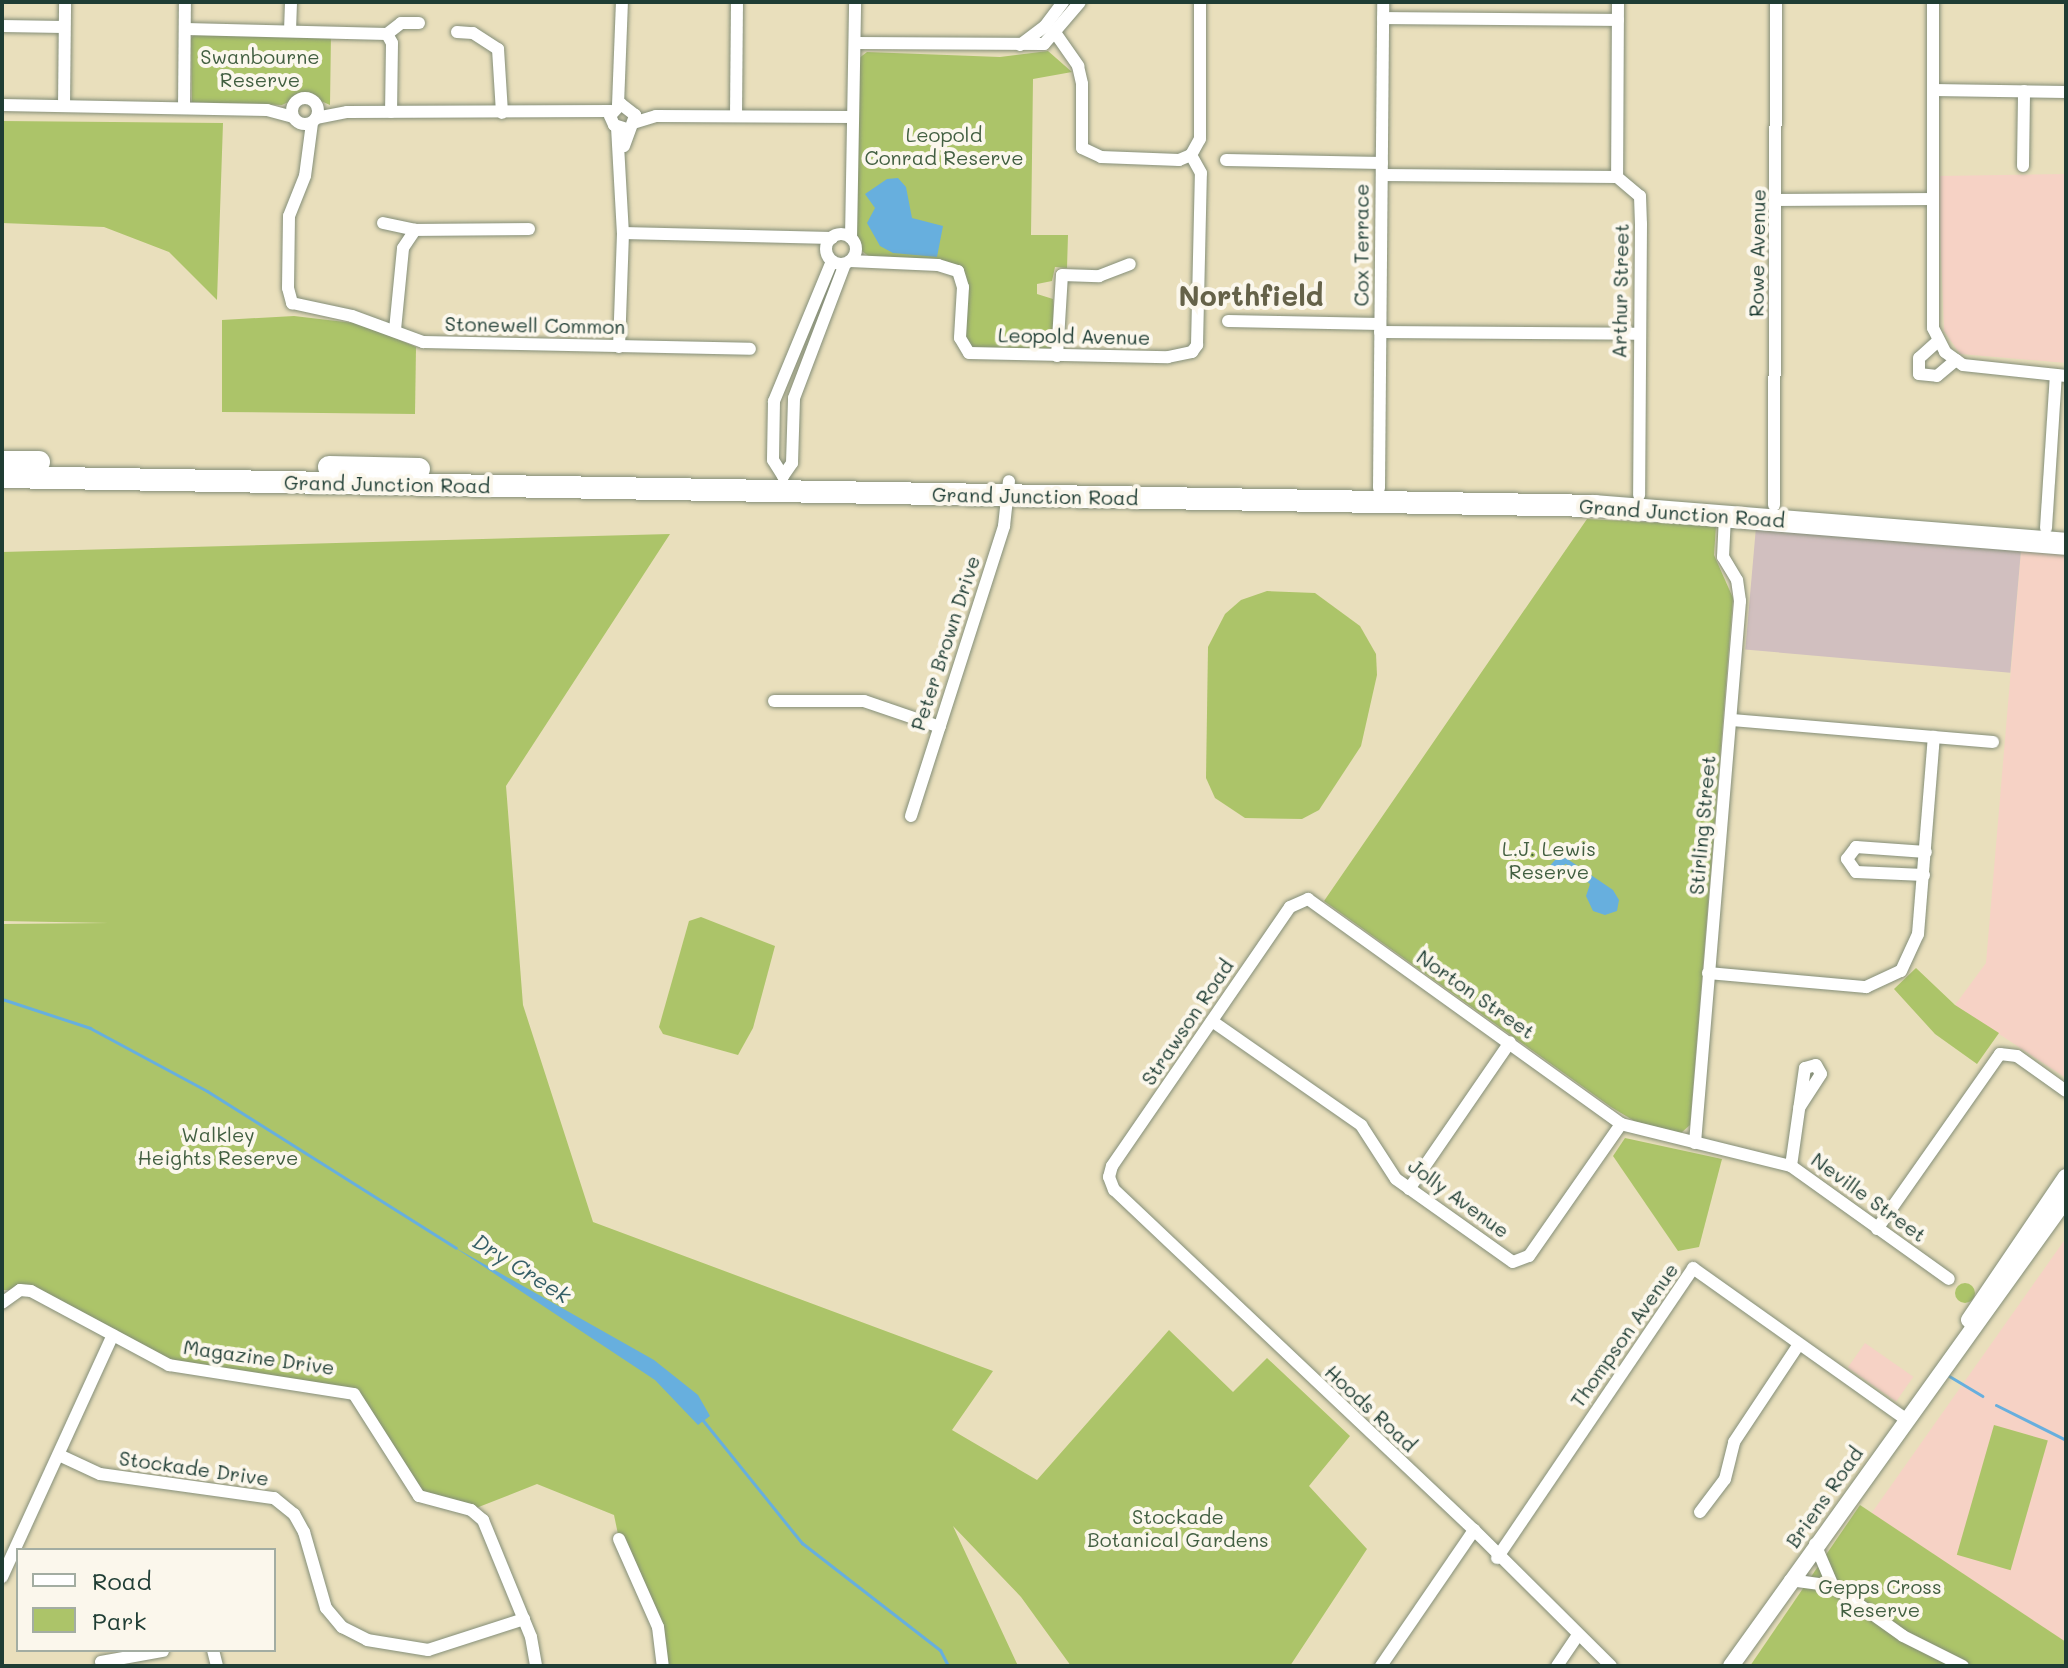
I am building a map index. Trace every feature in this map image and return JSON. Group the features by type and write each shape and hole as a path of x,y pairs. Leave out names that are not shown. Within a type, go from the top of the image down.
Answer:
{"highway":[{"name":"Grand Junction Road","path":"2,462 783,484"},
{"name":"Grand Junction Road","path":"2,477 783,484 1379,495 1639,495 1726,508 2056,536"},
{"name":"Grand Junction Road","path":"1379,495 1595,506 1726,508 1774,505 1861,520"}],"main road":[{"name":"Briens Road","path":"1952,1353 1981,1298 2066,1177"},
{"name":"Briens Road","path":"1731,1666 1904,1418 2066,1199"}],"street":[{"path":"64,106 65,2"},
{"path":"184,108 185,2"},
{"path":"290,31 291,2"},
{"path":"619,347 623,233 622,2"},
{"path":"736,116 737,2"},
{"path":"783,484 792,463 794,398 839,260 850,213 855,2"},
{"path":"1018,47 1045,26 1063,2"},
{"path":"855,43 1018,47 1044,44 1056,34 1080,2"},
{"path":"1056,34 1078,66 1082,84 1082,148 1101,157 1179,160 1191,155 1200,139 1200,2"},
{"name":"Cox Terrace","path":"1379,495 1383,2"},
{"path":"1226,160 1617,177 1618,2"},
{"name":"Rowe Avenue","path":"1774,505 1778,200 1776,2"},
{"path":"1933,2 1933,328 1946,351 1963,365 2061,376 2056,536"},
{"path":"1383,18 1618,20"},
{"path":"186,29 387,34 401,23 419,23"},
{"path":"2,26 64,27"},
{"path":"457,32 473,33 498,49 502,113"},
{"path":"387,34 392,43 391,112"},
{"path":"1933,90 2066,92"},
{"path":"2023,166 2024,91"},
{"path":"294,115 302,98 315,115"},
{"path":"2,105 267,110 294,115 391,112 853,117"},
{"name":"Stonewell Common","path":"294,115 304,148 305,176 289,216 288,296 305,308 395,330 423,342 455,345 750,349"},
{"name":"Stonewell Common","path":"304,148 315,115"},
{"name":"Leopold Avenue","path":"839,260 879,261 958,271 963,287 960,338 969,353 1168,357 1192,352 1197,345 1201,173 1191,155"},
{"name":"Arthur Street","path":"1617,177 1640,196 1639,495"},
{"path":"1778,200 1931,199"},
{"path":"383,223 415,230 529,229"},
{"path":"395,330 403,248 415,230"},
{"path":"623,233 845,239"},
{"path":"805,238 839,260"},
{"path":"783,484 773,460 774,401 839,260 845,239"},
{"name":"Leopold Avenue","path":"845,239 879,261"},
{"path":"1057,356 1062,275 1099,276 1130,264"},
{"path":"1228,321 1639,334"},
{"path":"1946,351 1937,376 1919,374 1919,358 1946,351"},
{"name":"Peter Brown Drive","path":"911,816 1009,488"},
{"name":"Stirling Street","path":"1695,1143 1740,601 1737,580 1723,557 1726,508"},
{"path":"774,701 864,701 940,727"},
{"path":"1732,720 1993,742"},
{"path":"1708,973 1845,987 1883,983 1901,971 1915,948 1924,875 1934,737"},
{"path":"1924,875 1856,872 1847,859 1856,847 1926,852"},
{"name":"Strawson Road","path":"1109,1177 1290,907 1308,899"},
{"name":"Norton Street","path":"1308,899 1621,1124"},
{"name":"Jolly Avenue","path":"1212,1021 1361,1125 1388,1169 1409,1189 1513,1262 1522,1262 1621,1124"},
{"path":"1409,1189 1510,1042"},
{"path":"1877,1229 1989,1066 2006,1052 2066,1091"},
{"path":"1791,1166 1799,1108"},
{"name":"Neville Street","path":"1621,1124 1791,1166 1949,1279"},
{"name":"Hoods Road","path":"1109,1177 1121,1198 1474,1530 1497,1558 1611,1666"},
{"name":"Thompson Avenue","path":"1497,1558 1693,1268 1797,1347 1904,1418"},
{"name":"Magazine Drive","path":"2,1303 20,1290 38,1294 169,1365 354,1394 419,1496 480,1516 524,1619 536,1666"},
{"path":"2,1577 113,1335"},
{"path":"1700,1512 1725,1479 1734,1442 1797,1347"},
{"name":"Stockade Drive","path":"59,1455 100,1474 274,1498 294,1514 304,1532 326,1608 342,1627 367,1640 428,1650 524,1619"},
{"path":"1381,1666 1474,1530"},
{"path":"619,1539 658,1627 663,1666"},
{"path":"1815,1544 1833,1586"},
{"path":"1790,1580 1833,1586 1903,1636 1963,1666"},
{"path":"1557,1666 1578,1635"},
{"path":"101,1659 155,1652"}],"shaded area":[{"path":"2066,174 2066,363 1960,354 1944,331 1938,176"},
{"path":"1756,527 2021,550 2010,673 1745,650"},
{"path":"2021,551 2066,555 2066,1078 1955,1005 1986,963"},
{"path":"2066,1238 2066,1646 1854,1538"},
{"path":"1865,1343 1913,1377 1896,1401 1848,1368"}],"green space":[{"name":"Swanbourne Reserve","path":"196,33 331,35 330,105 305,94 282,105 192,102 191,38"},
{"name":"Leopold Conrad Reserve","path":"1048,51 1072,72 1033,79 1031,235 1068,235 1067,268 1055,267 1052,281 1037,284 1037,294 1053,299 1054,342 1050,350 974,350 965,337 962,271 871,258 858,248 854,237 858,59 867,52 1000,57"},
{"path":"2,121 223,123 217,300 169,252 104,227 2,223"},
{"path":"294,316 362,324 416,347 415,414 222,412 222,320"},
{"name":"L.J. Lewis Reserve","path":"1587,519 1716,526 1714,555 1733,598 1690,1125 1681,1133 1636,1122 1611,1107 1324,901"},
{"path":"670,534 506,786 523,1005 593,1222 993,1371 952,1430 1037,1480 1169,1330 1233,1392 1267,1358 1350,1436 1309,1486 1367,1549 1290,1666 1071,1666 1021,1597 953,1526 1018,1666 659,1666 658,1627 619,1539 614,1515 537,1484 471,1510 423,1499 354,1394 169,1365 25,1290 2,1290 2,924 109,923 2,921 2,552"},
{"path":"1267,591 1315,593 1360,626 1376,654 1377,675 1361,746 1319,810 1302,819 1245,818 1215,798 1206,778 1208,647 1225,614 1241,600"},
{"path":"701,917 775,946 753,1028 738,1055 663,1034 659,1027 689,921"},
{"path":"1916,968 1955,1005 1999,1033 1977,1064 1935,1034 1894,989"},
{"path":"1625,1138 1722,1159 1699,1247 1678,1251 1613,1156"},
{"path":"1965,1283 1972,1286 1975,1293 1972,1300 1965,1303 1958,1300 1955,1293 1958,1286"},
{"path":"1994,1425 2048,1440 2011,1570 1957,1555"},
{"name":"Gepps Cross Reserve","path":"1860,1505 2066,1642 2066,1666 1750,1666"}],"water":[{"path":"898,178 906,187 912,218 943,226 937,257 893,253 880,246 867,223 875,208 865,194 887,179"},
{"path":"1566,858 1613,890 1619,900 1617,911 1605,915 1593,911 1586,896 1590,884 1566,864 1540,877 1555,860"},
{"path":"454,1247 654,1360 698,1395 710,1416 698,1425 655,1380"}],"waterway":[{"name":"Dry Creek","path":"2,999 90,1028 207,1091 456,1248"},
{"path":"1949,1376 1982,1396"},
{"path":"1996,1405 2066,1440"},
{"name":"Dry Creek","path":"701,1418 802,1543 940,1650 948,1666"}],"district":[{"name":"Northfield","path":"1251,295"}],"park label":[{"name":"Walkley Heights Reserve","path":"218,1146"},
{"name":"Stockade Botanical Gardens","path":"1178,1528"}]}
